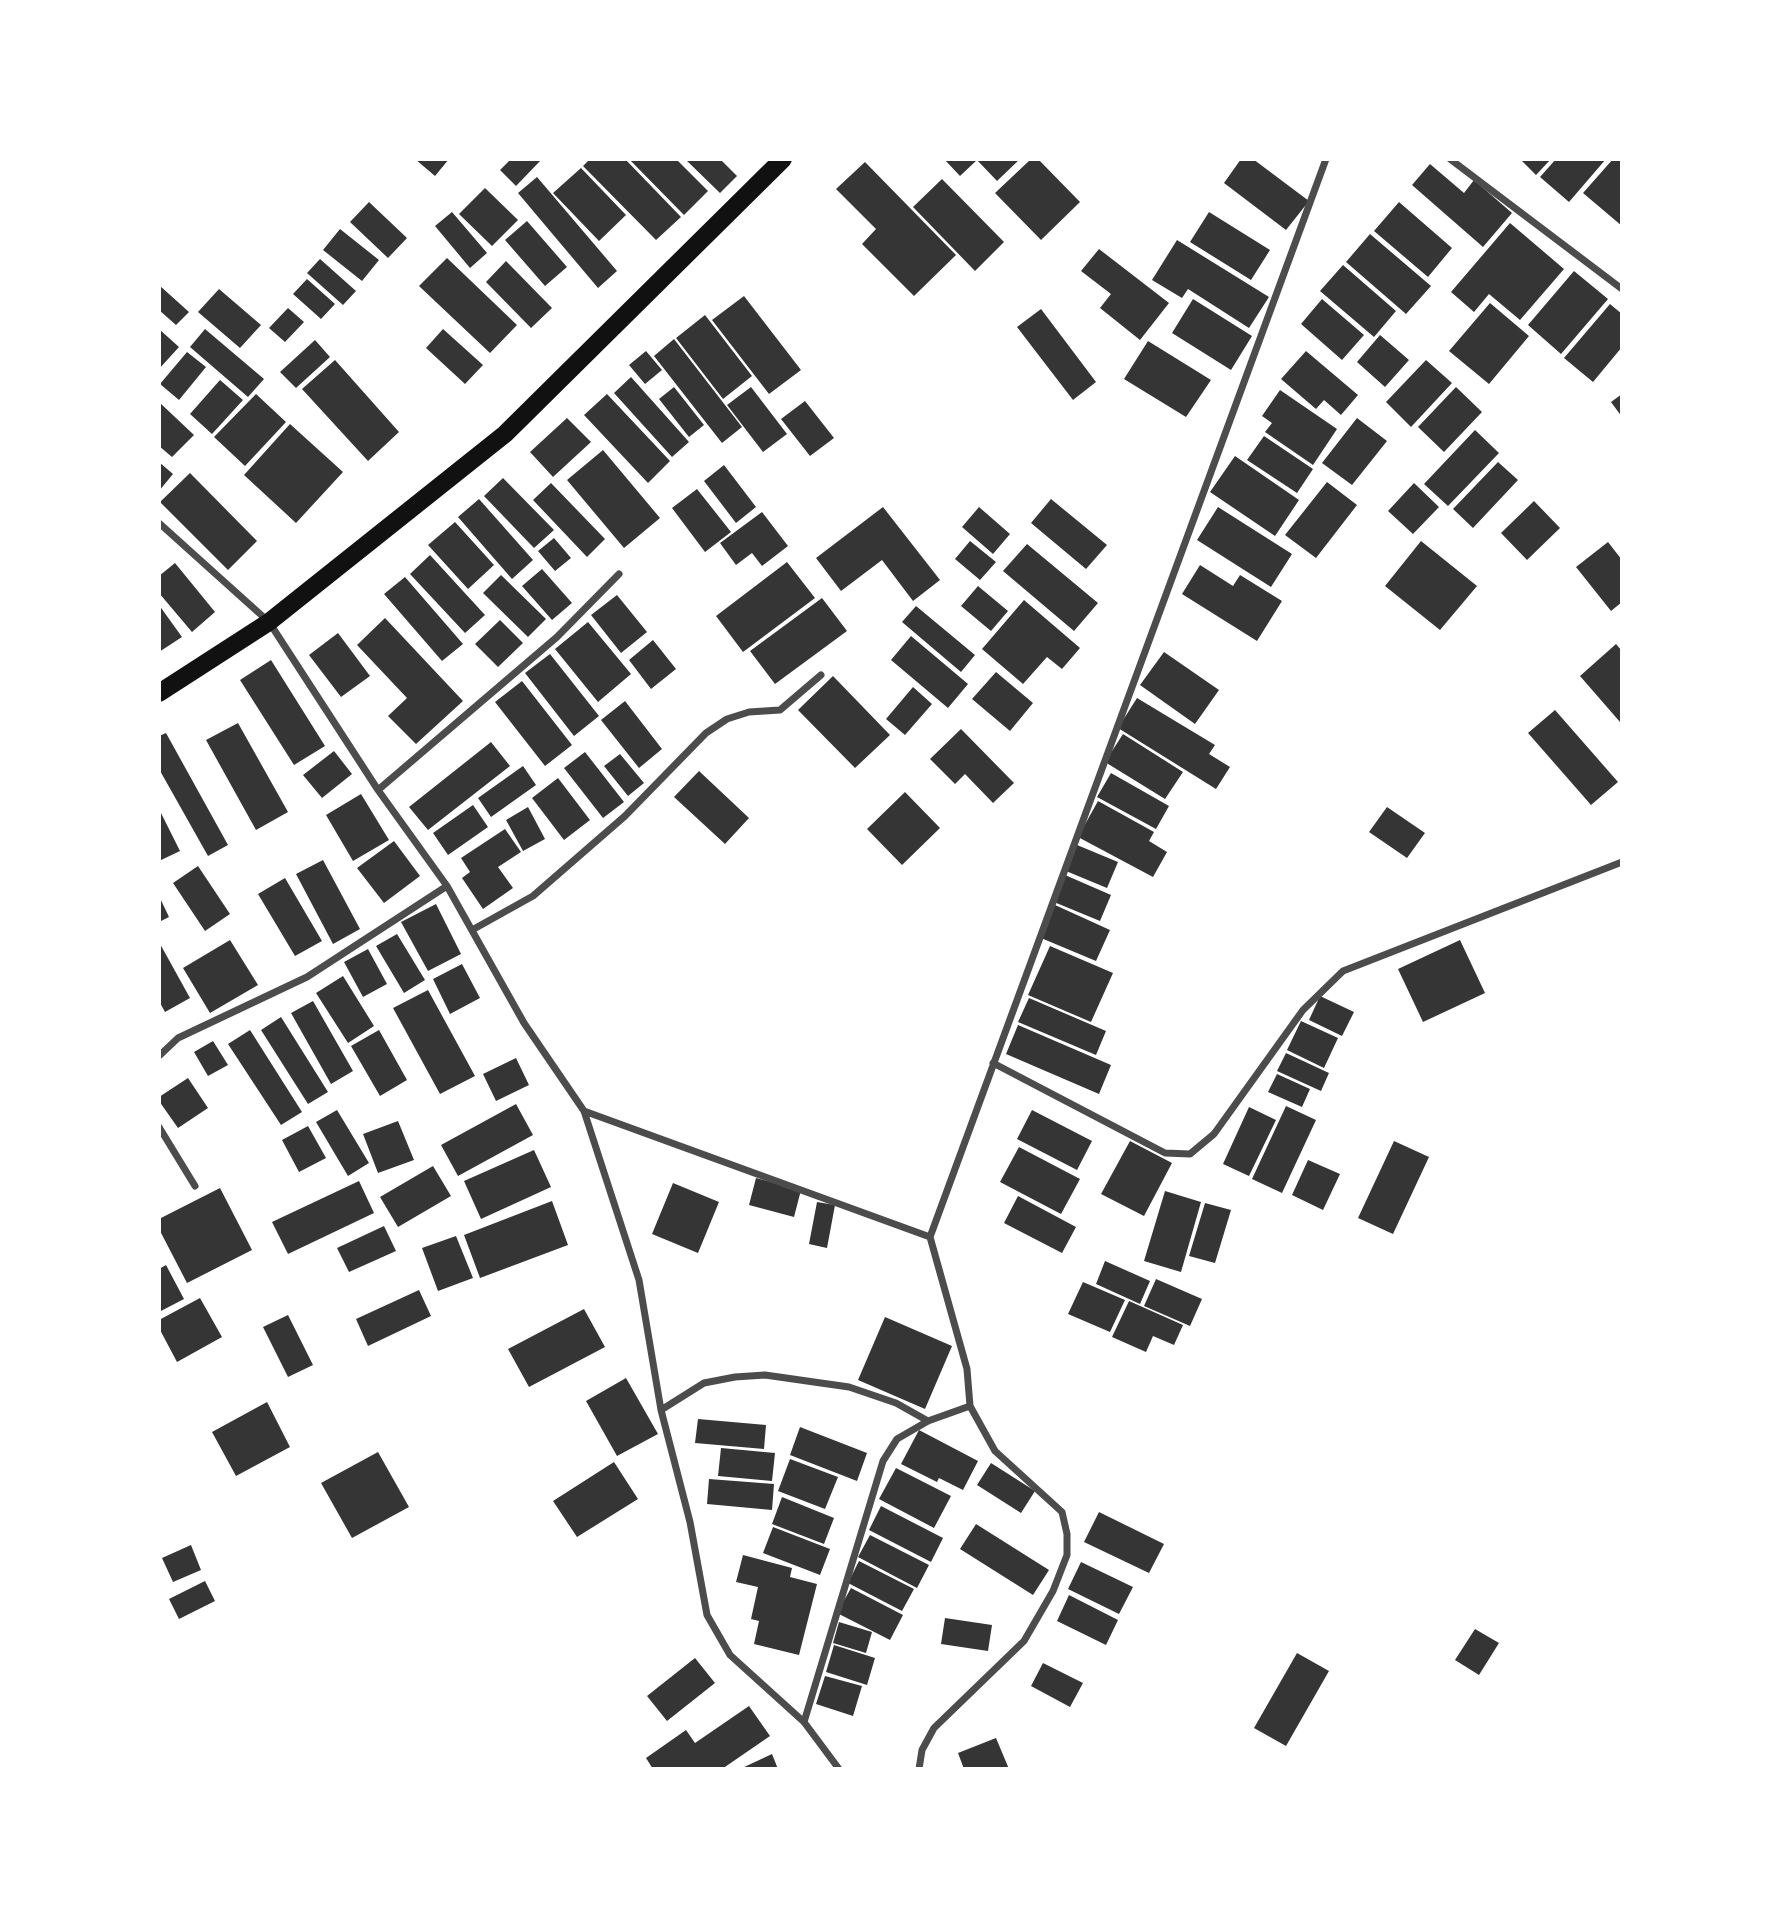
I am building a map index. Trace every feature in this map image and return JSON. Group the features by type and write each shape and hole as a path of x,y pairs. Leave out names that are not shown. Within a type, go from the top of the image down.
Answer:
{"main road":[{"path":"159,693 269,622 505,434 783,159"}],"street":[{"path":"919,1769 922,1750 934,1728 1024,1641 1053,1591 1067,1555 1067,1534 1062,1512 995,1451 970,1406 967,1369 930,1237 1326,159"},
{"path":"1450,159 1622,289"},
{"path":"159,523 269,622 378,790 447,886 524,1023 584,1111 639,1280 661,1410 690,1522 708,1615 730,1655 804,1722 839,1769"},
{"path":"378,790 548,645 619,574"},
{"path":"472,930 533,896 625,816 706,733 727,719 749,712 780,710 821,675"},
{"path":"993,1063 1165,1153 1190,1154 1214,1134 1303,1010 1343,971 1622,862"},
{"path":"159,1056 178,1038 307,977 447,886"},
{"path":"584,1111 930,1237"},
{"path":"159,1127 195,1186"},
{"path":"661,1410 704,1383 765,1375 849,1387 896,1403 928,1421"},
{"path":"804,1722 883,1461 897,1439 928,1421 970,1406"}],"building":[{"path":"415,159 449,159 435,176"},
{"path":"511,159 542,159 516,186 500,170"},
{"path":"590,159 625,159 681,217 656,240 583,166"},
{"path":"629,159 676,159 708,191 684,215"},
{"path":"685,159 720,159 737,176 720,193"},
{"path":"944,159 1020,159 997,181 977,160 960,176"},
{"path":"1031,159 1038,159 1080,202 1041,240 995,193"},
{"path":"1241,159 1253,159 1309,201 1286,230 1224,183"},
{"path":"1520,159 1551,159 1536,175"},
{"path":"1556,159 1606,159 1569,202 1540,177"},
{"path":"1613,159 1622,159 1622,226 1583,193"},
{"path":"865,162 956,255 914,296 862,244 876,229 836,189"},
{"path":"1430,164 1464,193 1474,180 1512,213 1483,247 1412,185"},
{"path":"581,168 626,215 599,241 553,193"},
{"path":"537,177 617,271 598,288 518,193"},
{"path":"942,179 1004,242 975,271 913,207"},
{"path":"485,188 518,220 492,246 459,214"},
{"path":"369,202 407,238 388,258 350,222"},
{"path":"1399,202 1452,248 1428,277 1374,231"},
{"path":"452,212 487,253 470,268 435,226"},
{"path":"1209,212 1270,250 1251,280 1190,242"},
{"path":"527,221 567,267 545,286 505,240"},
{"path":"1510,223 1564,269 1520,320 1489,294 1474,312 1451,292"},
{"path":"340,229 379,260 362,281 323,250"},
{"path":"1370,234 1431,286 1406,314 1346,262"},
{"path":"1177,240 1269,297 1249,328 1188,289 1182,298 1152,280"},
{"path":"1099,249 1169,303 1140,340 1100,308 1111,294 1081,271"},
{"path":"447,258 517,325 490,353 419,286"},
{"path":"320,259 356,291 343,305 307,273"},
{"path":"506,261 552,308 531,328 486,282"},
{"path":"1343,265 1396,311 1374,337 1320,291"},
{"path":"1574,271 1608,299 1561,354 1528,325"},
{"path":"307,279 335,304 321,319 293,294"},
{"path":"159,285 189,312 176,325 159,310"},
{"path":"219,289 261,325 240,348 198,312"},
{"path":"744,296 801,370 769,394 712,320"},
{"path":"1193,299 1252,336 1231,370 1172,333"},
{"path":"1322,299 1364,335 1342,360 1301,324"},
{"path":"1490,303 1529,336 1489,384 1449,351"},
{"path":"1610,304 1622,314 1622,347 1593,382 1564,358"},
{"path":"288,308 304,322 285,342 269,328"},
{"path":"1041,309 1096,382 1073,400 1017,327"},
{"path":"705,315 752,376 723,399 676,338"},
{"path":"159,329 179,347 159,369"},
{"path":"205,329 264,379 248,397 190,347"},
{"path":"443,329 483,365 465,384 426,348"},
{"path":"1380,335 1409,360 1385,387 1357,362"},
{"path":"674,339 742,427 722,443 654,356"},
{"path":"315,340 330,357 296,388 280,372"},
{"path":"1148,341 1211,380 1186,417 1124,379"},
{"path":"646,351 662,370 645,384 629,365"},
{"path":"1306,351 1358,395 1341,415 1324,400 1316,409 1281,379"},
{"path":"187,352 206,367 179,400 160,384"},
{"path":"335,360 399,432 368,461 302,389"},
{"path":"1426,360 1452,383 1411,427 1386,402"},
{"path":"631,377 689,442 672,457 614,393"},
{"path":"220,380 243,400 212,434 190,414"},
{"path":"674,387 704,425 689,437 659,399"},
{"path":"751,387 787,434 763,452 727,405"},
{"path":"1456,387 1482,412 1444,452 1418,427"},
{"path":"1280,390 1337,429 1313,465 1265,432 1272,423 1262,416"},
{"path":"256,394 286,422 245,466 214,437"},
{"path":"607,394 670,461 648,483 584,415"},
{"path":"1622,394 1622,417 1611,402"},
{"path":"805,401 834,438 810,456 781,419"},
{"path":"159,402 194,435 172,457 159,446"},
{"path":"567,418 591,442 553,477 530,452"},
{"path":"1357,418 1387,441 1352,485 1322,463"},
{"path":"290,424 343,472 296,523 244,475"},
{"path":"1475,430 1499,453 1448,506 1424,484"},
{"path":"1264,436 1313,469 1297,493 1247,460"},
{"path":"603,450 660,518 624,548 567,480"},
{"path":"1235,456 1299,500 1275,536 1210,492"},
{"path":"159,462 173,474 159,491"},
{"path":"1498,462 1518,480 1473,528 1453,509"},
{"path":"724,465 756,507 736,523 704,481"},
{"path":"190,473 257,541 228,570 160,502"},
{"path":"503,478 554,530 534,548 484,496"},
{"path":"1327,482 1357,505 1316,558 1285,535"},
{"path":"551,483 605,539 587,557 533,500"},
{"path":"1414,483 1439,507 1413,534 1388,511"},
{"path":"697,489 731,532 705,552 672,508"},
{"path":"479,499 533,560 512,579 458,517"},
{"path":"1051,499 1107,545 1086,569 1031,523"},
{"path":"1534,501 1560,528 1527,560 1501,533"},
{"path":"883,507 940,580 913,601 882,560 841,591 816,558"},
{"path":"979,507 1010,534 993,554 962,527"},
{"path":"1218,507 1292,554 1271,587 1197,540"},
{"path":"762,512 788,546 762,566 752,553 736,565 720,543"},
{"path":"455,522 494,565 468,589 428,545"},
{"path":"554,538 571,558 555,571 538,551"},
{"path":"970,541 996,562 980,580 955,559"},
{"path":"1421,541 1477,586 1440,630 1385,586"},
{"path":"1608,542 1622,560 1622,602 1611,611 1576,567"},
{"path":"1027,544 1098,603 1074,631 1003,571"},
{"path":"430,555 485,615 465,633 410,574"},
{"path":"787,562 815,598 743,652 716,616"},
{"path":"175,563 215,612 192,632 159,593 159,576"},
{"path":"1200,565 1233,586 1240,575 1282,601 1257,641 1182,594"},
{"path":"542,569 572,603 552,620 522,586"},
{"path":"501,575 546,619 528,637 483,593"},
{"path":"405,577 463,644 442,661 384,594"},
{"path":"978,586 1008,611 991,631 961,606"},
{"path":"617,595 647,632 621,653 591,615"},
{"path":"822,598 847,631 775,684 750,651"},
{"path":"1024,600 1080,648 1062,669 1047,657 1023,684 982,649"},
{"path":"159,605 182,637 159,652"},
{"path":"916,606 975,655 961,672 902,622"},
{"path":"385,618 463,701 416,744 388,716 407,698 357,645"},
{"path":"500,620 523,643 498,667 475,644"},
{"path":"588,622 631,674 598,702 555,649"},
{"path":"338,633 370,676 341,697 309,655"},
{"path":"911,636 968,684 948,708 891,660"},
{"path":"653,640 676,669 651,689 629,660"},
{"path":"1616,644 1622,651 1620,722 1580,676"},
{"path":"1164,652 1219,690 1195,724 1140,685"},
{"path":"550,654 599,716 574,736 525,673"},
{"path":"271,660 325,746 294,765 240,680"},
{"path":"996,672 1033,703 1010,731 972,699"},
{"path":"833,676 890,735 855,768 798,710"},
{"path":"522,681 572,745 545,766 495,702"},
{"path":"913,687 932,704 905,735 886,719"},
{"path":"1137,698 1215,745 1209,754 1230,767 1216,789 1118,728"},
{"path":"625,701 662,749 639,768 601,720"},
{"path":"1555,710 1618,782 1591,805 1528,733"},
{"path":"238,723 288,812 256,830 206,740"},
{"path":"961,729 1014,783 993,803 965,774 955,784 930,759"},
{"path":"166,733 228,845 208,856 159,769 159,736"},
{"path":"1123,734 1183,772 1165,799 1105,762"},
{"path":"491,742 510,766 428,830 409,807"},
{"path":"334,751 352,774 322,798 303,775"},
{"path":"585,752 624,802 603,818 564,768"},
{"path":"620,754 644,783 628,796 604,766"},
{"path":"523,766 536,785 491,817 478,798"},
{"path":"699,771 749,818 725,844 674,797"},
{"path":"1111,773 1169,806 1156,829 1097,797"},
{"path":"558,778 590,820 564,840 532,798"},
{"path":"905,792 940,828 902,865 867,829"},
{"path":"361,794 389,840 353,861 326,815"},
{"path":"1098,801 1154,832 1149,841 1167,852 1153,877 1078,837"},
{"path":"473,805 488,827 448,855 433,833"},
{"path":"528,807 545,839 523,851 506,820"},
{"path":"1387,807 1425,833 1407,858 1369,832"},
{"path":"159,809 180,851 159,861"},
{"path":"505,829 521,852 498,867 513,888 483,909 462,878 470,872 461,858"},
{"path":"394,841 420,876 384,903 357,868"},
{"path":"1077,845 1118,862 1107,888 1066,871"},
{"path":"323,860 360,929 333,944 296,874"},
{"path":"198,866 230,914 205,931 173,883"},
{"path":"1065,875 1111,895 1100,921 1054,902"},
{"path":"285,878 322,941 295,956 258,894"},
{"path":"159,896 169,917 159,922"},
{"path":"436,904 461,954 428,971 401,922"},
{"path":"1055,905 1110,930 1096,961 1041,938"},
{"path":"397,934 425,980 404,993 376,946"},
{"path":"230,940 258,985 210,1013 183,968"},
{"path":"1460,940 1485,993 1423,1022 1398,969"},
{"path":"159,942 190,998 165,1012 159,1001"},
{"path":"1050,946 1113,973 1091,1022 1028,995"},
{"path":"368,949 387,984 363,997 344,962"},
{"path":"462,964 480,998 450,1014 433,979"},
{"path":"343,976 374,1026 348,1043 316,993"},
{"path":"428,990 475,1076 440,1094 393,1008"},
{"path":"1320,996 1354,1012 1342,1036 1309,1020"},
{"path":"1029,998 1106,1031 1096,1055 1018,1022"},
{"path":"313,1001 353,1071 331,1084 291,1013"},
{"path":"281,1017 328,1092 308,1104 261,1030"},
{"path":"1301,1021 1338,1038 1324,1068 1287,1050"},
{"path":"1018,1025 1111,1065 1099,1094 1006,1054"},
{"path":"250,1030 302,1112 281,1125 228,1044"},
{"path":"379,1030 407,1080 380,1096 351,1046"},
{"path":"213,1041 228,1065 208,1076 194,1052"},
{"path":"1286,1053 1329,1073 1321,1091 1277,1071"},
{"path":"516,1058 529,1085 496,1101 483,1074"},
{"path":"1277,1074 1310,1089 1302,1107 1268,1092"},
{"path":"188,1078 208,1108 178,1128 159,1097"},
{"path":"516,1104 533,1135 458,1176 441,1145"},
{"path":"1286,1106 1316,1120 1282,1193 1252,1179"},
{"path":"1249,1107 1276,1120 1249,1176 1223,1164"},
{"path":"337,1110 369,1163 348,1176 316,1122"},
{"path":"1032,1110 1092,1141 1077,1170 1017,1139"},
{"path":"398,1121 414,1160 378,1173 363,1134"},
{"path":"308,1126 326,1158 299,1172 282,1140"},
{"path":"1130,1141 1172,1163 1144,1216 1101,1194"},
{"path":"1394,1141 1429,1157 1393,1234 1358,1218"},
{"path":"1019,1147 1080,1179 1061,1214 1000,1182"},
{"path":"534,1150 551,1187 481,1219 464,1181"},
{"path":"1308,1160 1340,1174 1323,1210 1292,1195"},
{"path":"433,1166 451,1196 398,1227 380,1197"},
{"path":"756,1178 801,1190 794,1217 749,1205"},
{"path":"359,1181 374,1213 288,1254 272,1222"},
{"path":"673,1183 719,1202 698,1253 652,1234"},
{"path":"220,1188 252,1250 187,1283 159,1229 159,1219"},
{"path":"1165,1191 1201,1202 1181,1272 1144,1261"},
{"path":"1018,1196 1076,1227 1062,1253 1004,1223"},
{"path":"552,1201 568,1245 480,1278 464,1235"},
{"path":"817,1202 835,1205 827,1248 809,1244"},
{"path":"1205,1203 1231,1210 1215,1263 1189,1256"},
{"path":"384,1226 396,1251 349,1272 337,1248"},
{"path":"456,1236 473,1278 438,1291 422,1248"},
{"path":"1105,1261 1150,1281 1140,1304 1096,1284"},
{"path":"166,1265 184,1299 159,1312 159,1269"},
{"path":"1156,1279 1202,1299 1190,1326 1144,1306"},
{"path":"1083,1282 1125,1300 1110,1332 1068,1314"},
{"path":"419,1290 431,1316 368,1346 356,1319"},
{"path":"200,1298 222,1337 177,1362 159,1328 159,1320"},
{"path":"1129,1301 1183,1325 1174,1345 1153,1336 1146,1352 1112,1337"},
{"path":"584,1309 605,1347 529,1387 508,1349"},
{"path":"288,1315 313,1365 288,1377 263,1327"},
{"path":"885,1317 952,1346 925,1409 858,1380"},
{"path":"626,1378 658,1434 617,1456 586,1401"},
{"path":"267,1402 290,1447 236,1476 212,1432"},
{"path":"698,1419 766,1425 764,1449 695,1443"},
{"path":"800,1427 867,1453 857,1481 790,1455"},
{"path":"919,1430 978,1461 963,1490 939,1478 937,1482 901,1464"},
{"path":"721,1448 775,1453 772,1481 718,1476"},
{"path":"378,1452 409,1507 352,1538 321,1483"},
{"path":"790,1459 838,1477 825,1509 778,1491"},
{"path":"614,1462 638,1499 577,1537 553,1501"},
{"path":"991,1463 1035,1491 1021,1513 977,1485"},
{"path":"896,1468 951,1496 934,1528 879,1499"},
{"path":"709,1479 774,1484 772,1510 707,1504"},
{"path":"782,1497 834,1518 824,1544 772,1524"},
{"path":"881,1506 943,1538 931,1562 869,1530"},
{"path":"1099,1512 1164,1544 1149,1573 1084,1542"},
{"path":"976,1524 1049,1570 1033,1595 960,1549"},
{"path":"773,1527 830,1549 820,1575 763,1553"},
{"path":"870,1535 929,1565 917,1588 858,1557"},
{"path":"191,1545 201,1570 173,1582 162,1558"},
{"path":"743,1555 792,1568 790,1577 817,1584 799,1655 754,1644 759,1621 751,1619 758,1587 736,1582"},
{"path":"859,1561 914,1589 902,1611 848,1583"},
{"path":"1081,1562 1133,1587 1119,1614 1068,1589"},
{"path":"205,1581 215,1601 179,1619 169,1599"},
{"path":"851,1588 903,1615 890,1640 837,1613"},
{"path":"1069,1595 1118,1620 1106,1645 1057,1621"},
{"path":"945,1618 992,1625 988,1651 941,1644"},
{"path":"839,1622 872,1632 866,1653 833,1643"},
{"path":"1475,1629 1499,1643 1479,1675 1455,1660"},
{"path":"834,1645 875,1658 867,1685 826,1672"},
{"path":"1297,1653 1329,1671 1286,1746 1254,1728"},
{"path":"695,1658 715,1683 667,1721 647,1696"},
{"path":"1043,1663 1083,1683 1070,1707 1031,1686"},
{"path":"825,1676 862,1686 853,1716 816,1704"},
{"path":"749,1706 770,1736 722,1769 653,1769 646,1758 686,1730 695,1743"},
{"path":"996,1738 1009,1769 964,1769 958,1753"},
{"path":"772,1754 778,1769 740,1769"}]}
